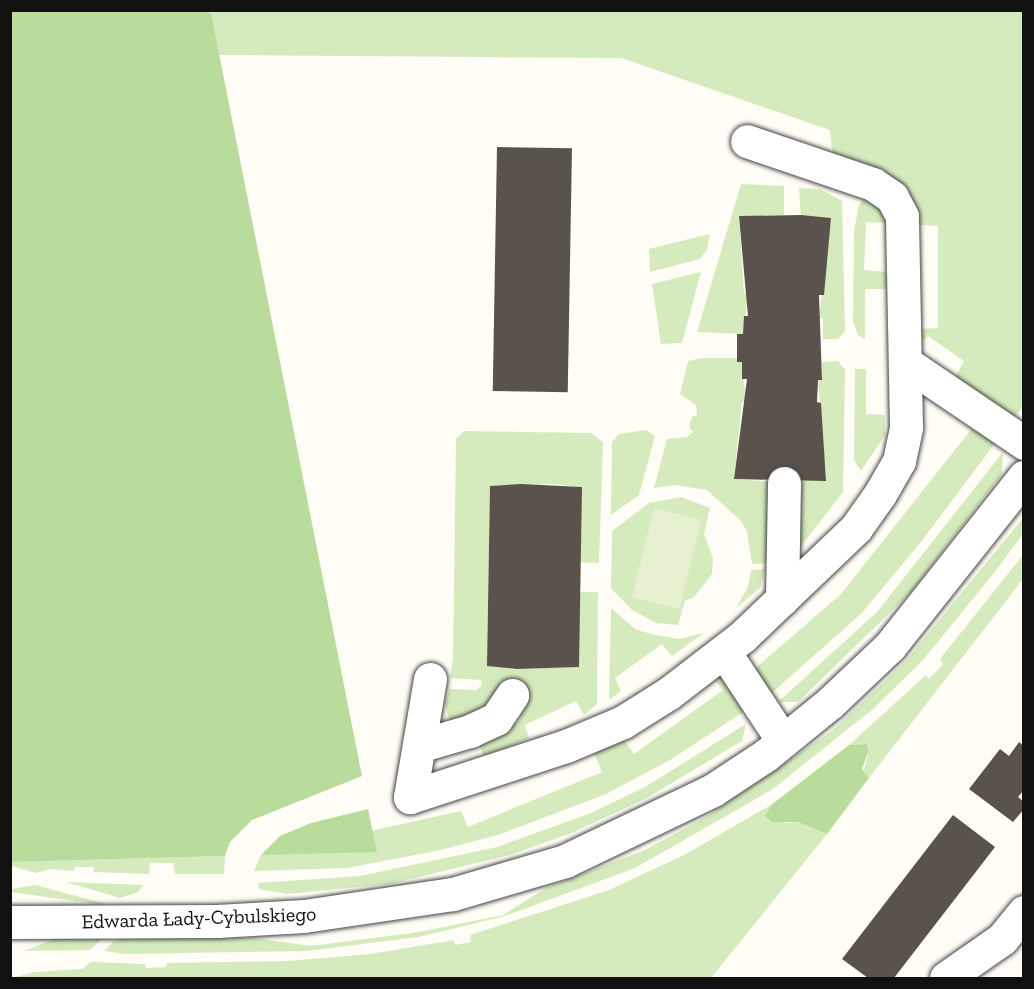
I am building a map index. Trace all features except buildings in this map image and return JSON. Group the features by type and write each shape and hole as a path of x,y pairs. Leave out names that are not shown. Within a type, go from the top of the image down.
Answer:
{"street":[{"path":"430,679 410,797 566,746 623,722 725,652 782,599 856,528 899,461 906,427 906,252 902,216 892,197 873,184 747,141"},
{"path":"906,363 1023,443"},
{"name":"Edwarda Łady-Cybulskiego","path":"10,922 217,921 304,916 453,894 565,861 655,820 713,790 783,741 890,646 1023,477"},
{"path":"782,599 784,483"},
{"path":"725,652 783,741"},
{"path":"419,746 470,731 496,719 512,695"},
{"path":"946,978 1002,939 1023,912"}],"green space":[{"path":"10,11 1023,11 1023,406 1013,421 956,376 964,361 928,336 917,347 915,329 938,328 938,226 917,225 833,157 830,130 621,58 217,55 11,44"},
{"path":"11,11 198,11 211,13 362,776 252,820 230,842 225,856 11,862"},
{"path":"741,184 784,186 784,215 739,216 744,293 748,294 743,334 697,332"},
{"path":"799,188 820,189 842,201 845,331 838,339 823,339 823,318 819,318 831,218 801,217"},
{"path":"873,198 888,223 866,222 864,270 887,272 886,289 865,289 865,339 858,335 853,322 854,231 859,205 864,199"},
{"path":"710,234 707,250 700,259 650,272 649,249"},
{"path":"701,272 682,343 661,344 652,284"},
{"path":"703,358 737,358 737,362 742,362 746,401 742,402 734,479 775,482 767,563 752,564 747,531 741,521 707,490 675,485 654,488 667,439 687,437 693,432 689,427 692,417 697,415 696,405 680,394 688,361"},
{"path":"838,361 845,370 843,492 799,549 796,480 826,480 818,380 822,380 822,362"},
{"path":"855,369 866,369 866,414 885,415 885,435 861,471 854,460"},
{"path":"973,427 996,442 921,542 861,614 767,697 751,672 841,594"},
{"path":"646,430 655,436 639,495 611,515 612,442 619,434"},
{"path":"464,431 591,433 603,442 599,563 578,562 582,487 551,484 490,486 487,665 518,669 579,667 578,592 598,592 597,704 584,715 576,701 525,725 529,738 484,756 479,745 519,721 528,694 492,704 462,720 449,719 445,703 450,689 476,690 482,685 481,680 450,678 453,658 456,439"},
{"path":"1003,452 1002,474 911,592 798,702 778,702 877,612"},
{"path":"681,497 710,508 704,534 713,558 712,574 693,598 685,601 678,625 656,623 632,610 611,588 612,531 649,503"},
{"path":"654,508 702,520 679,609 632,597"},
{"path":"1023,518 1023,534 994,573 923,660 873,709 773,789 635,868 505,916 419,937 307,951 124,954 104,951 114,941 125,938 254,938 311,946 419,932 503,915 546,888 645,850 706,817 832,731 905,662"},
{"path":"1023,555 1023,579 869,778 863,774 869,750 866,744 849,745 926,675 929,679 943,664 940,659"},
{"path":"765,569 760,588 736,608 748,587 751,570"},
{"path":"611,608 635,629 651,634 679,639 704,633 672,656 662,644 615,678 621,691 609,700"},
{"path":"709,673 724,675 748,709 670,760 606,794 498,835 436,851 347,868 254,871 261,855 461,811 468,827 602,772 594,753 621,736 634,754 723,690"},
{"path":"746,724 742,741 645,799 569,834 510,855 390,884 287,894 259,889 258,883 360,876 497,847 591,813 645,787"},
{"path":"866,744 869,750 862,769 869,778 827,834 798,822 772,822 765,816 771,805 849,745"},
{"path":"771,805 765,816 786,823 798,822 827,834 711,978 12,978 34,972 82,969 91,962 145,964 146,968 166,967 167,963 288,961 370,954 454,940 455,945 471,942 470,935 609,890 684,855"},
{"path":"368,809 377,852 261,855 280,836 311,823"},
{"path":"225,856 224,874 175,874 173,863 150,863 149,874 94,872 93,867 75,867 74,871 50,869 36,873 11,866 10,862"},
{"path":"66,882 144,885 138,892 120,898"},
{"path":"35,885 103,903 103,905 11,892 11,889"},
{"path":"107,934 90,950 24,951 62,936"}]}
